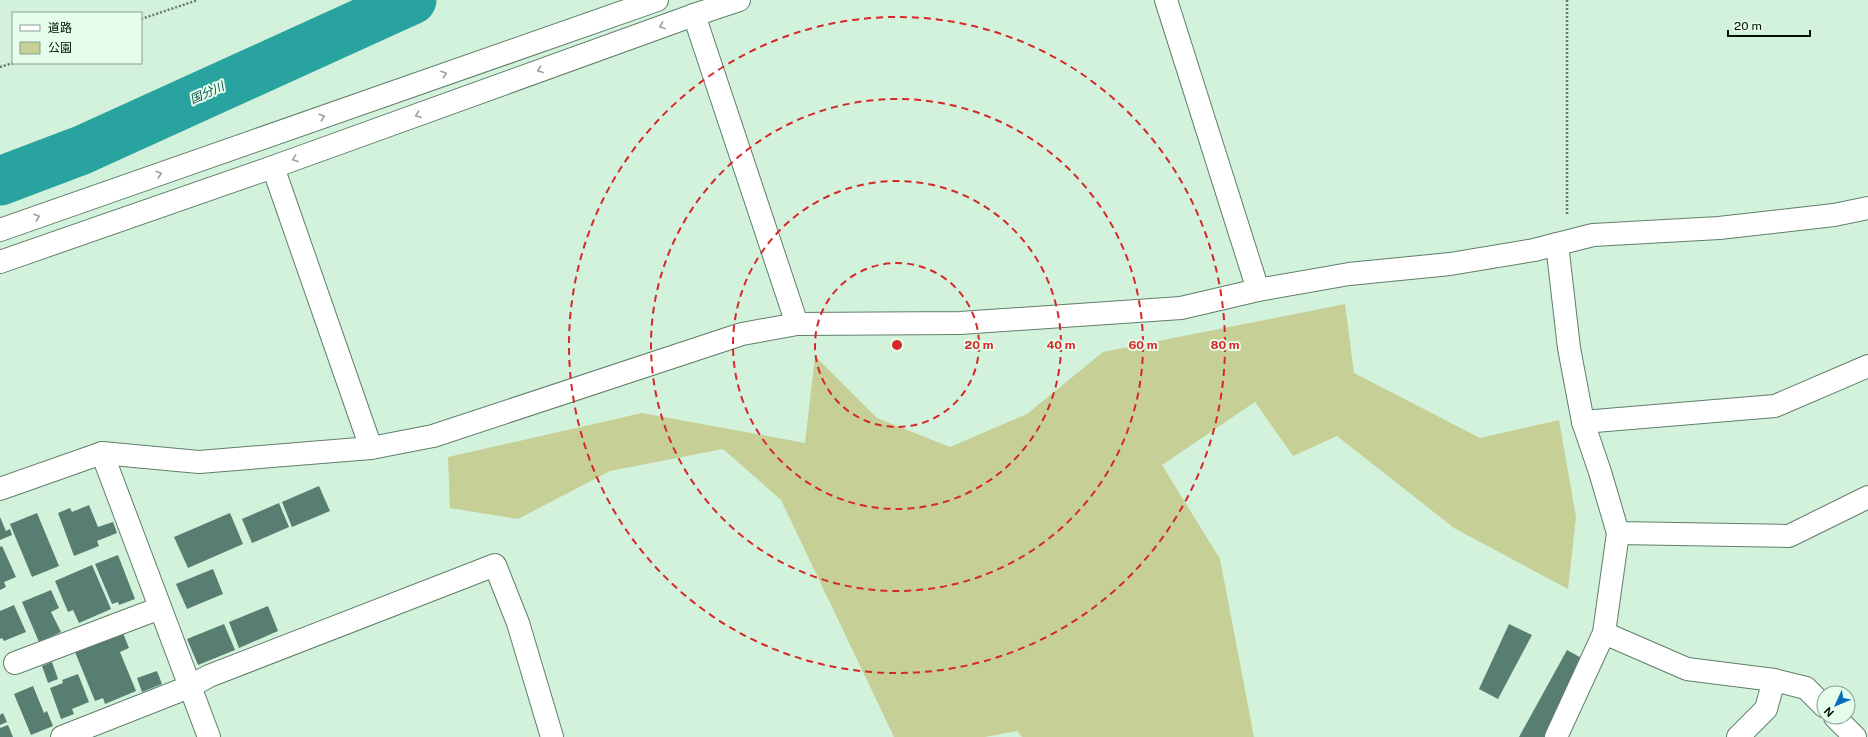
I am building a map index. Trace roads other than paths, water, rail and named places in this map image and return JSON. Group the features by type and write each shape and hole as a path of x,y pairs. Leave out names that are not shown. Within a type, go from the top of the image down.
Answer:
{"street":[{"path":"0,230 657,0"},
{"path":"0,262 273,167 739,0"},
{"path":"1166,0 1258,290"},
{"path":"694,15 797,324"},
{"path":"273,167 371,448"},
{"path":"0,489 102,454 199,462 371,448 433,436 742,334 797,324 960,323 1112,314 1181,308 1258,290 1349,274 1450,264 1534,250 1593,234 1719,228 1834,214 1868,208"},
{"path":"1556,737 1604,633 1618,532 1583,422 1568,348 1557,244"},
{"path":"1583,422 1775,406 1868,366"},
{"path":"102,454 189,687 210,737"},
{"path":"1618,532 1789,536 1868,497"},
{"path":"62,737 189,687 209,676 495,565 518,623 552,737"},
{"path":"15,663 160,608"},
{"path":"1604,633 1687,668 1774,680 1806,688 1816,698"},
{"path":"1738,737 1766,709 1774,680"},
{"path":"1843,725 1855,737"}],"waterway":[{"name":"国分川","path":"0,181 82,150 412,0"}]}
